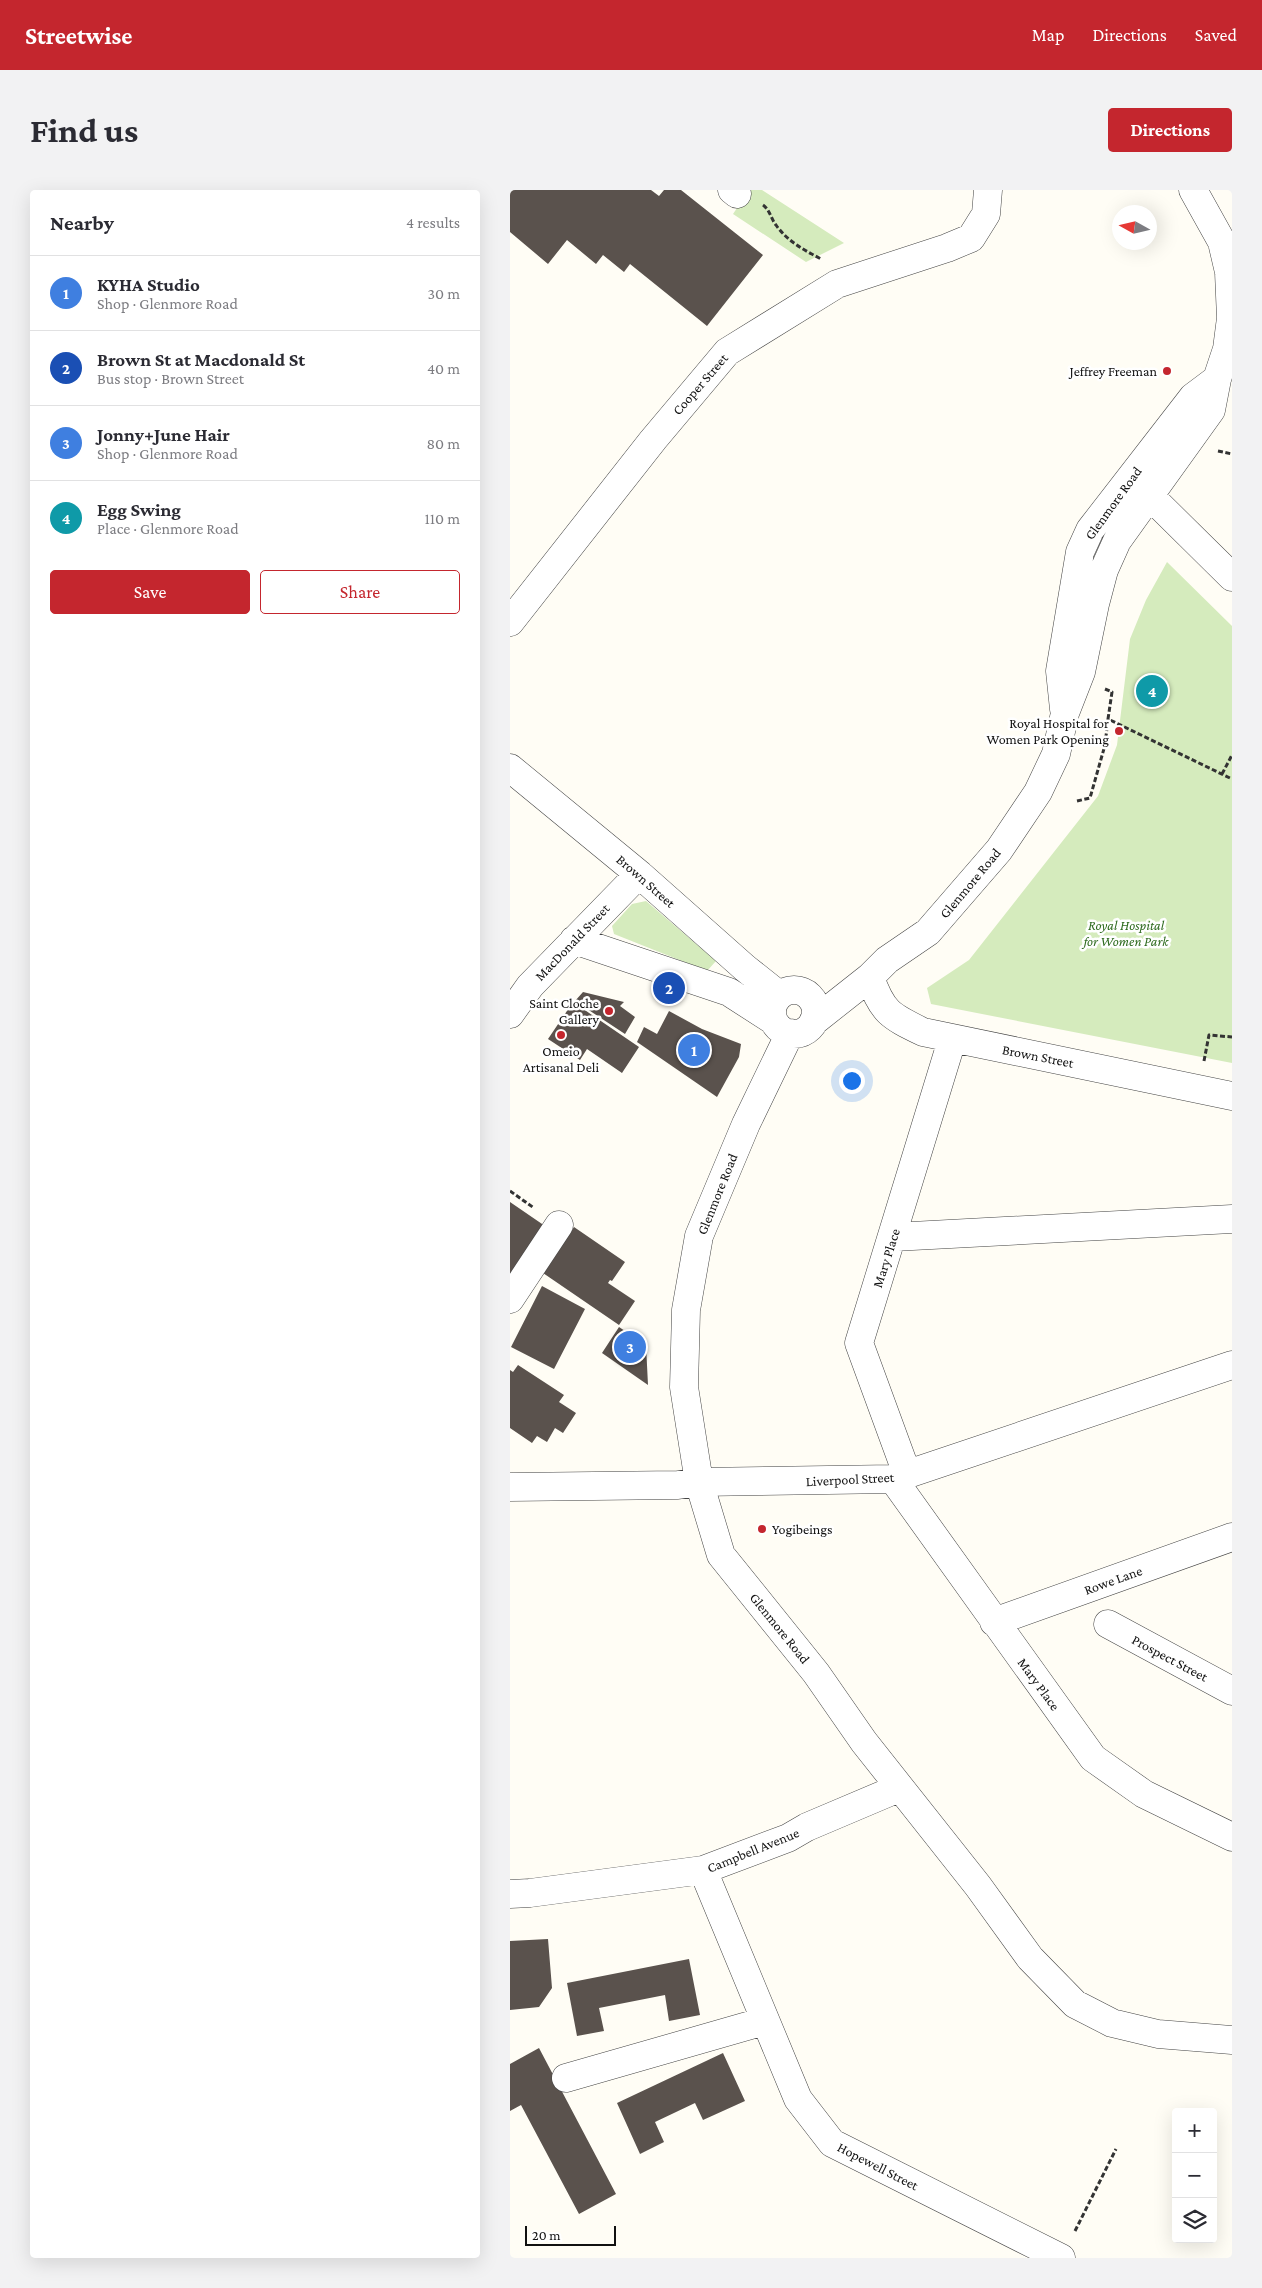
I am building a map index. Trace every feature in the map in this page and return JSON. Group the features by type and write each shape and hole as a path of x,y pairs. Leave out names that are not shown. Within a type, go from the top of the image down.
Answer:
{"street":[{"name":"Cooper Street","path":"510,622 652,440 727,352 837,284 947,248 971,238 986,214 988,190"},
{"name":"Glenmore Road","path":"1193,190 1222,242 1231,272 1231,318 1227,349 1217,378 1211,410 1117,541 1104,570 1081,672 1064,713 1056,754 1038,792 999,850 928,932 887,960 870,977 792,1026 746,1124 699,1236 686,1310 684,1387 699,1482 721,1555 816,1673 899,1788 978,1886 1030,1958 1075,2004 1112,2023 1158,2034 1232,2040"},
{"name":"Glenmore Road","path":"1064,713 1060,671 1080,552 1090,530 1193,397 1217,378"},
{"path":"1149,495 1232,577"},
{"name":"Brown Street","path":"510,768 639,874 745,968 779,995"},
{"name":"MacDonald Street","path":"514,1001 639,874"},
{"path":"574,940 728,992 792,1026"},
{"name":"Glenmore Road","path":"807,995 870,977"},
{"name":"Brown Street","path":"870,977 882,1007 896,1019 923,1032 952,1040 1232,1096"},
{"path":"793,990 807,995 815,1010 792,1026 772,1007 779,995 793,990"},
{"name":"Mary Place","path":"952,1040 860,1343 900,1477 994,1622 1093,1758 1144,1794 1232,1837"},
{"path":"893,1237 1232,1219"},
{"path":"510,1299 559,1225"},
{"name":"Liverpool Street","path":"510,1487 678,1485 699,1482 900,1477 1232,1365"},
{"name":"Rowe Lane","path":"994,1622 1232,1537"},
{"name":"Prospect Street","path":"1108,1624 1232,1691"},
{"name":"Campbell Avenue","path":"510,1894 703,1870 788,1838 807,1827 899,1788"},
{"name":"Hopewell Street","path":"703,1870 798,2099 832,2143 1061,2258"},
{"path":"566,2078 765,2021"}],"path":[{"path":"735,192 754,199 767,208 775,225 789,239 854,278"},
{"path":"1213,450 1232,454"},
{"path":"1077,801 1090,798 1105,745 1112,692"},
{"path":"1108,719 1232,779"},
{"path":"1222,774 1232,755"},
{"path":"1209,1035 1232,1037"},
{"path":"1074,2233 1116,2149"}],"green space":[{"path":"749,190 762,190 844,243 806,262 733,214"},
{"name":"Royal Hospital for Women Park","path":"1167,562 1232,626 1232,1063 931,1004 927,988 969,960 1098,796 1117,745 1130,639 1146,600"},
{"path":"646,901 716,961 707,971 614,934 612,926 632,904"}],"building":[{"path":"510,190 651,190 659,196 664,190 681,190 763,255 707,326 630,264 624,272 603,255 596,264 567,240 548,264 510,232"},
{"name":"Saint Cloche Gallery","path":"583,992 624,1002 620,1006 635,1017 625,1034 575,1001"},
{"path":"573,1002 639,1047 622,1073 587,1049 580,1060 548,1039"},
{"path":"669,1011 702,1029 741,1044 739,1057 717,1097 637,1042 644,1027 657,1034"},
{"path":"510,1202 545,1226 510,1278"},
{"path":"574,1227 625,1262 612,1281 610,1280 608,1283 635,1301 619,1325 543,1273"},
{"path":"542,1286 585,1309 554,1369 511,1347"},
{"path":"619,1327 646,1345 648,1385 602,1353"},
{"path":"518,1365 564,1395 559,1402 576,1413 563,1433 555,1428 547,1442 537,1436 532,1443 510,1428 510,1370 513,1372"},
{"path":"548,1939 552,1988 539,2007 510,2010 510,1941"},
{"path":"689,1959 700,2015 669,2021 665,1995 599,2008 604,2031 577,2036 567,1983"},
{"path":"539,2048 616,2194 579,2214 521,2105 510,2111 510,2064"},
{"path":"723,2053 745,2101 703,2120 695,2103 655,2122 664,2142 640,2154 617,2103"}],"place":[{"name":"Jeffrey Freeman","path":"1167,371"},
{"name":"Egg Swing","path":"1152,691"},
{"name":"Royal Hospital for Women Park Opening","path":"1119,731"},
{"name":"Brown St at Macdonald St","path":"669,988"},
{"name":"Saint Cloche Gallery","path":"609,1011"},
{"name":"Omeio Artisanal Deli","path":"561,1035"},
{"name":"KYHA Studio","path":"694,1050"},
{"name":"Jonny+June Hair","path":"630,1347"},
{"name":"Yogibeings","path":"762,1529"}]}
